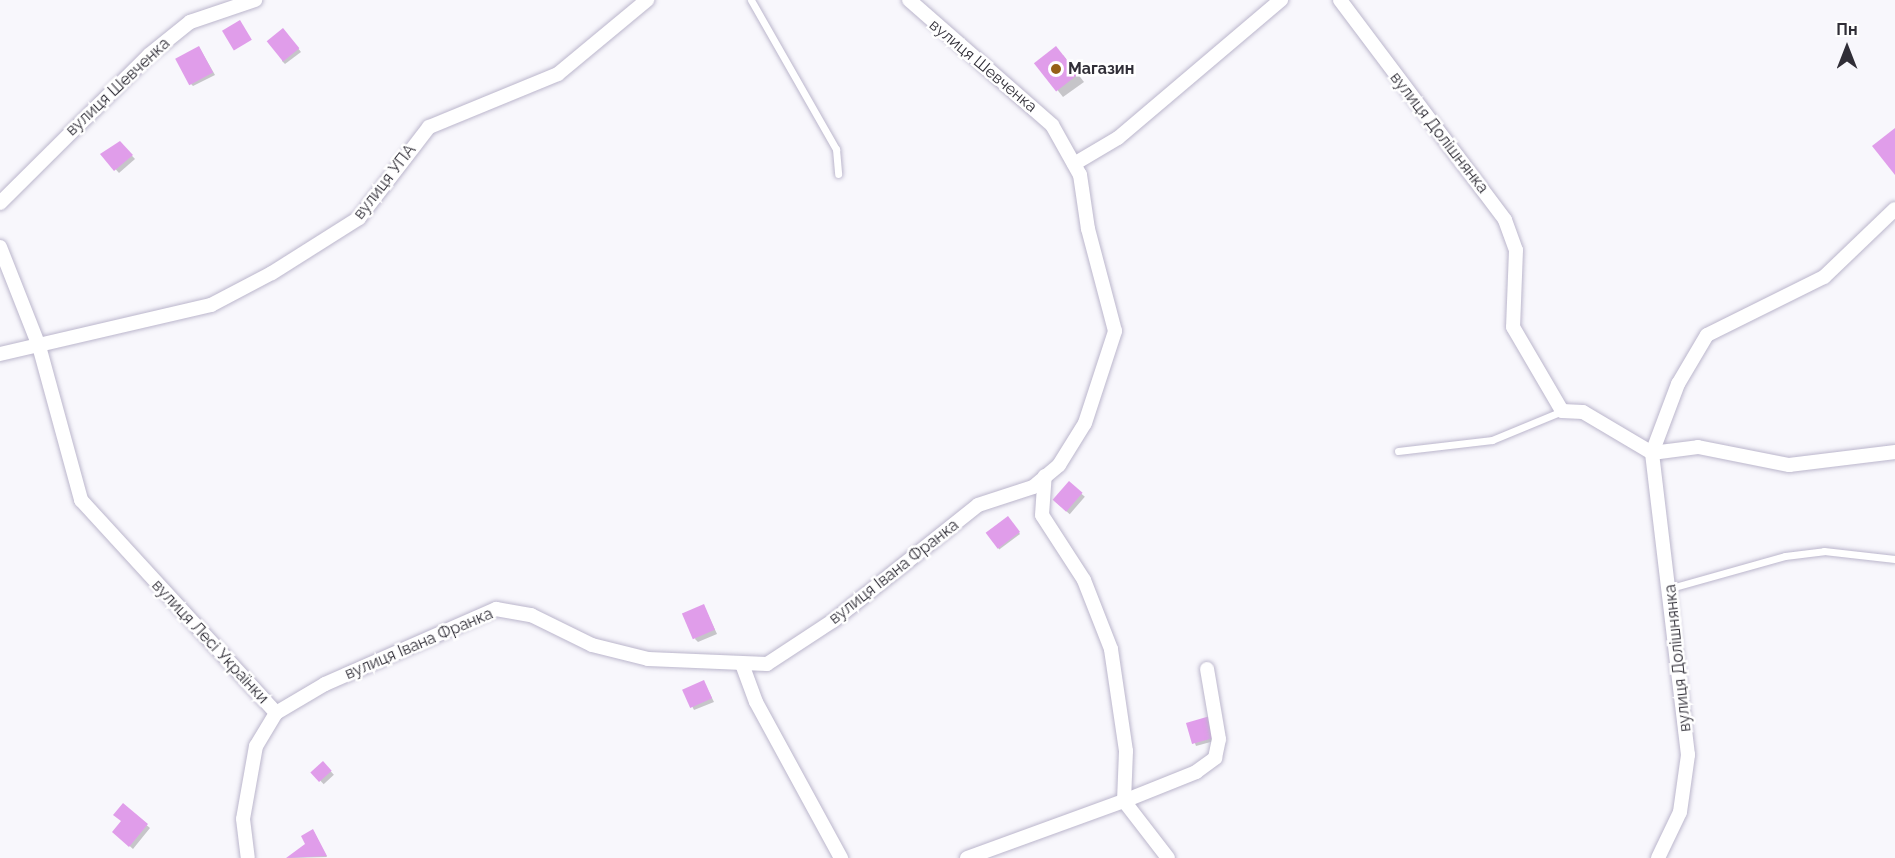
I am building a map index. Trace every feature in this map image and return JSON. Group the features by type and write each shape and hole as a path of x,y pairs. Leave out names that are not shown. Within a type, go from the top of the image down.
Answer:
{"street":[{"name":"вулиця Шевченка","path":"0,203 190,22 255,0"},
{"name":"вулиця УПА","path":"0,354 211,305 272,273 359,218 429,126 558,74 647,0"},
{"name":"вулиця Шевченка","path":"909,0 1052,125 1074,164"},
{"path":"1074,164 1118,138 1281,0"},
{"name":"вулиця Долішнянка","path":"1340,0 1505,220 1516,250 1513,327 1562,411"},
{"name":"вулиця Івана Франка","path":"276,713 325,684 496,609 531,615 592,645 648,659 767,664 834,620 978,505 1033,487 1046,476 1085,423 1115,331 1074,164"},
{"name":"вулиця Долішнянка","path":"1658,858 1680,812 1688,755 1671,588 1652,490 1652,453 1678,384 1707,335 1824,277 1895,209"},
{"path":"0,247 39,346"},
{"name":"вулиця Лесі Українки","path":"39,346 81,500 138,566 276,713 256,746 243,819 248,858"},
{"path":"1562,411 1583,412 1652,453 1698,447 1789,465 1895,452"},
{"path":"1046,476 1042,515 1084,580 1111,649 1126,751 1124,801 1168,858"},
{"path":"742,664 756,702 841,858"},
{"path":"967,858 1124,801 1196,772 1215,758 1219,738 1207,669"}],"lane":[{"path":"751,0 836,149 838,174"},
{"path":"1398,451 1492,440 1562,411"},
{"path":"1671,588 1785,556 1824,551 1895,559"}],"building":[{"path":"240,20 252,40 234,51 222,31"},
{"path":"283,28 299,48 283,61 267,41"},
{"path":"199,46 213,72 189,85 175,59"},
{"name":"Магазин","path":"1056,46 1078,74 1056,92 1034,63"},
{"path":"1895,128 1895,175 1872,146"},
{"path":"120,141 133,155 114,171 100,154"},
{"path":"1069,481 1083,493 1066,512 1053,500"},
{"path":"1008,516 1020,532 998,549 986,533"},
{"path":"704,604 715,630 693,639 682,613"},
{"path":"704,680 712,698 690,708 682,690"},
{"path":"1210,716 1216,737 1192,744 1186,723"},
{"path":"323,761 332,771 319,782 310,772"},
{"path":"123,803 148,824 129,847 112,832 121,821 113,815"},
{"path":"313,829 327,856 286,858 305,844 301,836"}],"place":[{"name":"Магазин","path":"1056,69"}]}
